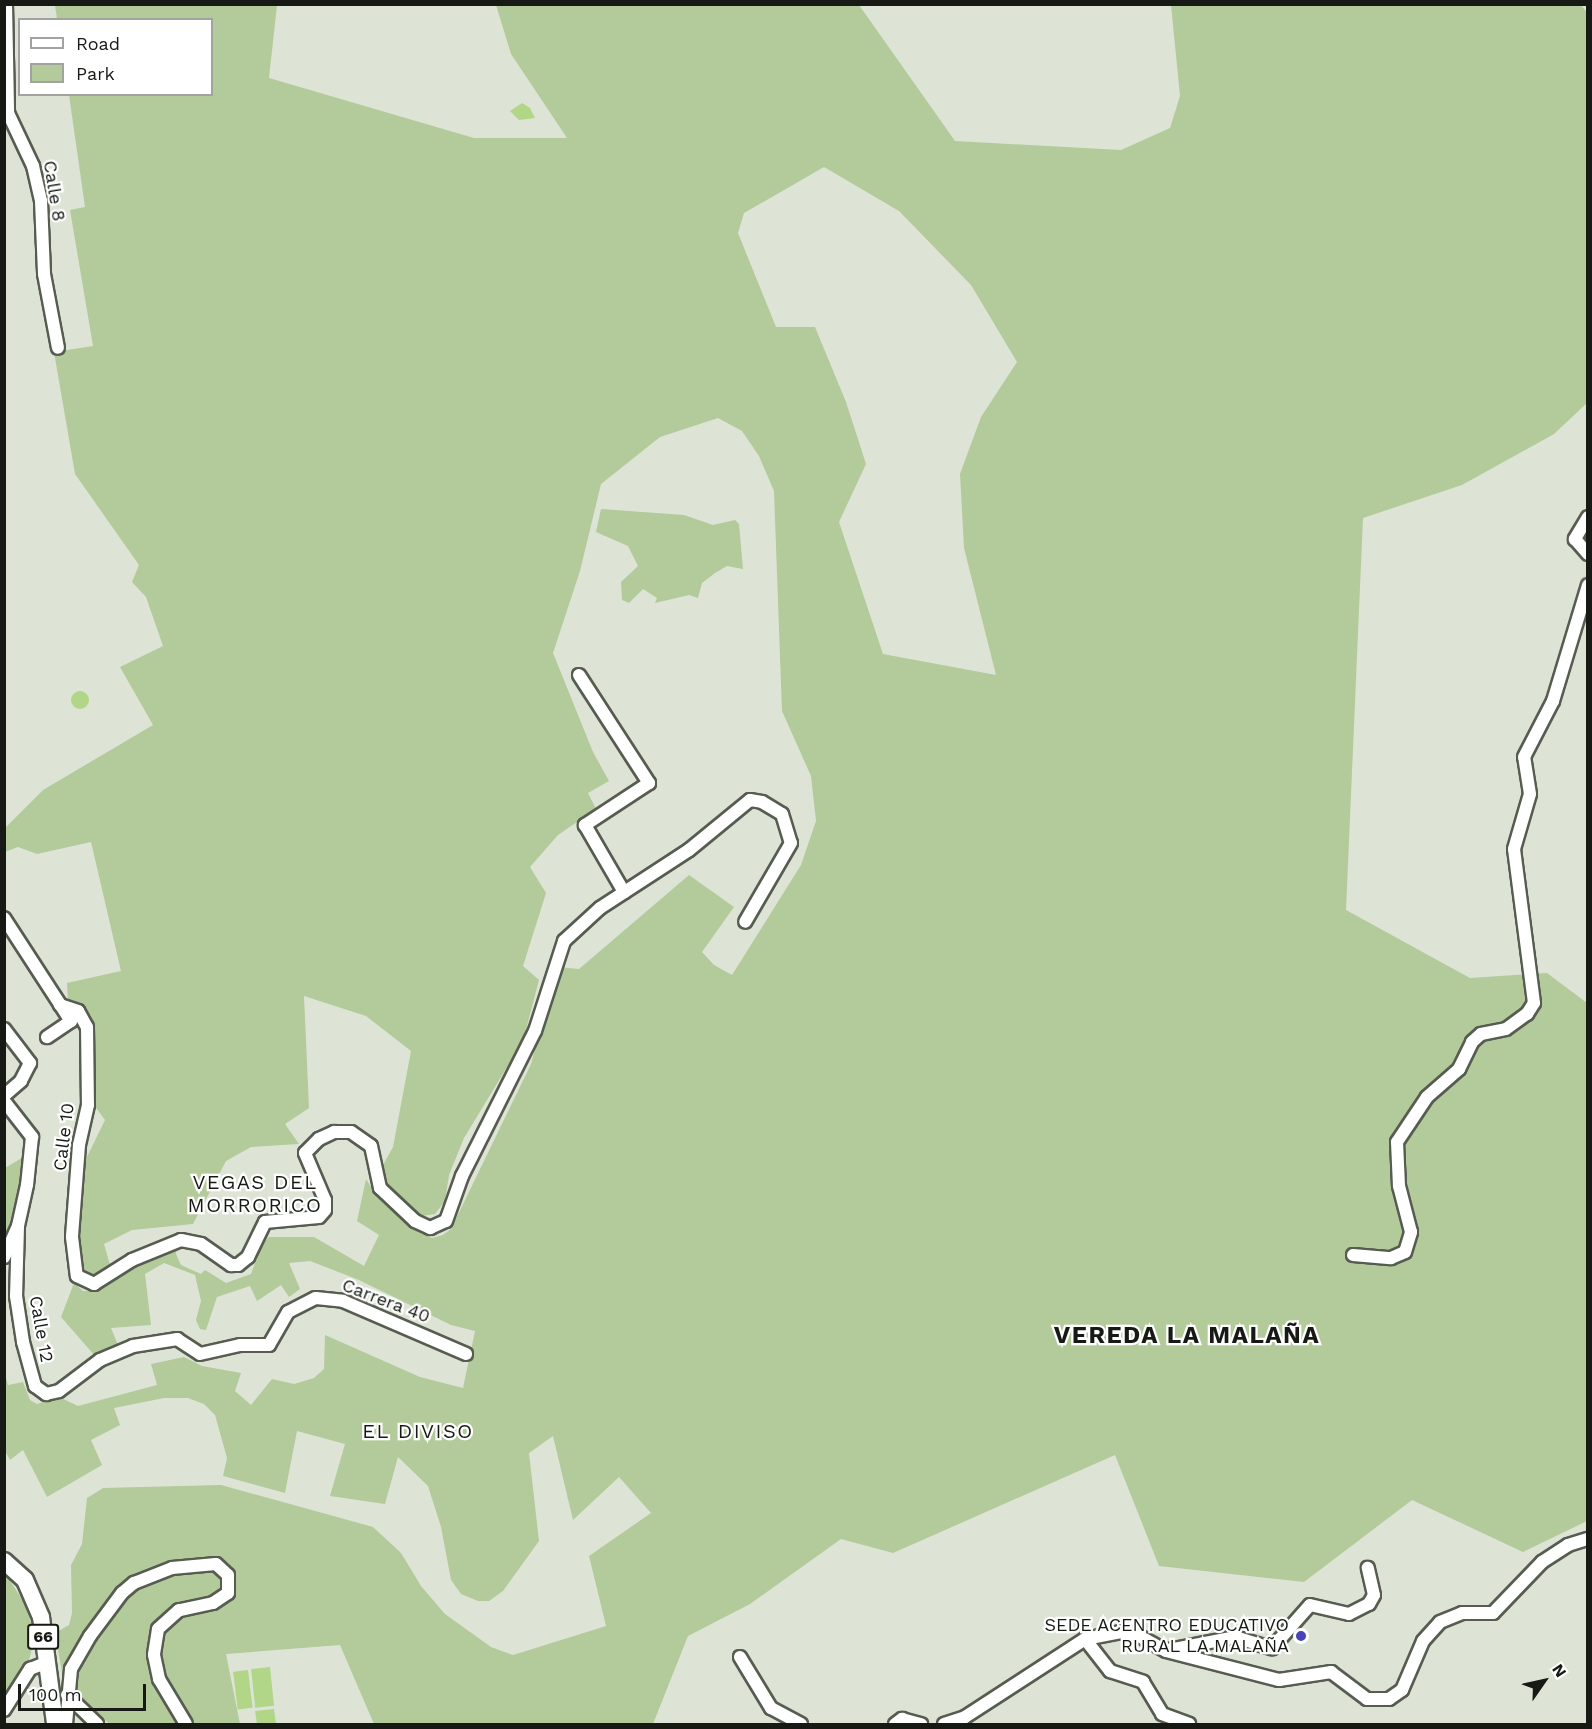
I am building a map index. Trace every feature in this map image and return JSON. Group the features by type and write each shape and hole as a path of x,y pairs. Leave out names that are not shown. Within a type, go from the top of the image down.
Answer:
{"highway":[{"name":"66","path":"4,1561 25,1580 38,1605 55,1725"}],"street":[{"name":"Calle 8","path":"5,7 8,113 33,166 41,201 44,274 58,348"},
{"path":"1587,517 1575,539 1587,554"},
{"path":"1353,1254 1391,1258 1400,1256 1409,1246 1411,1232 1399,1186 1396,1142 1427,1097 1459,1069 1472,1042 1481,1034 1506,1029 1527,1014 1534,1003 1514,849 1530,794 1524,757 1553,701 1587,585"},
{"path":"579,675 649,783 585,825 624,892 689,850 750,800 762,802 782,814 791,843 745,922"},
{"name":"Calle 10","path":"60,1005 83,1016 88,1033 88,1105 79,1145 72,1237 77,1276 87,1284 102,1281 132,1260 181,1240 201,1244 231,1265 238,1265 248,1257 265,1221 319,1217 326,1210 325,1200 305,1154 319,1139 334,1132 351,1132 364,1140 375,1155 374,1174 380,1188 423,1227 437,1227 446,1221 454,1204 462,1176 535,1031 564,940 578,925 624,892"},
{"name":"Calle 10","path":"6,923 71,1021 47,1037"},
{"path":"4,1029 30,1062 21,1081 4,1096"},
{"path":"4,1101 32,1137 28,1179 18,1226 4,1257"},
{"name":"Calle 12","path":"18,1226 16,1296 23,1342 34,1386 46,1394"},
{"name":"Carrera 40","path":"46,1394 59,1391 100,1360 141,1344 177,1339 200,1354 240,1345 269,1345 288,1312 316,1298 343,1301 466,1354"},
{"path":"944,1725 965,1717 1085,1639 1122,1632 1139,1636 1166,1651 1279,1680 1331,1672 1367,1699 1389,1699 1402,1690 1423,1641 1440,1622 1462,1613 1493,1613 1542,1562 1568,1545 1587,1539"},
{"path":"66,1725 68,1677 75,1660 122,1593 134,1583 172,1568 216,1564 228,1575 228,1593 213,1603 179,1610 158,1629 154,1655 159,1679 186,1725"},
{"path":"1166,1651 1235,1637 1272,1648 1310,1605 1349,1614 1369,1604 1374,1595 1368,1568"},
{"path":"1085,1639 1110,1671 1143,1682 1162,1714 1189,1725"},
{"path":"740,1657 771,1708 801,1725"},
{"path":"4,1710 30,1669 46,1664"},
{"path":"67,1695 97,1725"},
{"path":"895,1725 902,1719 921,1725"}],"green space":[{"path":"55,5 277,5 269,78 474,138 567,138 511,54 496,5 859,5 955,141 1121,150 1170,128 1180,96 1171,5 1581,5 1588,14 1587,403 1554,434 1462,485 1363,518 1346,910 1470,978 1547,973 1587,1003 1587,1521 1523,1552 1412,1500 1304,1582 1159,1566 1115,1455 893,1553 841,1539 750,1604 688,1636 653,1724 374,1724 340,1645 226,1654 240,1724 110,1724 75,1696 62,1672 55,1633 69,1625 72,1613 71,1565 82,1544 87,1498 103,1488 221,1485 373,1527 401,1553 421,1586 445,1614 491,1647 513,1655 606,1626 589,1556 651,1513 619,1477 573,1520 553,1436 529,1453 539,1541 503,1591 489,1601 478,1601 461,1594 451,1580 441,1527 428,1486 398,1457 385,1504 330,1496 345,1444 297,1431 285,1493 223,1476 227,1458 215,1415 204,1404 188,1398 164,1398 114,1408 120,1425 91,1440 102,1465 47,1497 23,1450 10,1460 5,1451 4,1370 8,1385 23,1382 30,1400 37,1404 59,1397 78,1406 157,1385 151,1364 184,1357 202,1366 241,1373 235,1391 251,1405 272,1379 294,1384 314,1378 324,1369 325,1335 420,1377 463,1388 475,1331 451,1325 359,1280 310,1261 289,1263 300,1289 289,1297 281,1285 257,1301 250,1286 217,1297 206,1330 200,1329 196,1320 201,1301 195,1275 164,1263 145,1274 151,1325 111,1328 118,1345 95,1356 61,1317 74,1283 83,1291 95,1291 140,1260 177,1245 176,1254 181,1265 201,1274 205,1270 226,1283 251,1274 262,1244 269,1237 314,1237 364,1266 379,1235 357,1221 366,1179 376,1195 409,1227 432,1238 443,1235 451,1229 531,1064 558,967 579,969 689,875 734,907 702,952 714,965 732,975 801,865 816,821 811,776 782,711 774,491 759,456 742,431 718,418 660,437 601,484 580,571 553,653 593,752 609,781 588,793 596,809 558,835 530,867 546,893 523,966 539,980 523,1041 464,1138 449,1175 445,1201 435,1214 421,1216 403,1203 382,1179 383,1165 393,1147 411,1051 366,1016 304,996 309,1108 285,1124 299,1144 251,1147 226,1161 193,1224 132,1230 104,1244 110,1265 106,1273 93,1279 80,1272 76,1239 84,1163 105,1120 94,1105 91,1016 79,1004 68,1002 67,983 121,971 91,842 37,854 18,847 5,852 5,828 43,790 153,725 120,667 163,646 146,597 132,582 139,565 75,474 54,352 93,346 70,210 85,207 69,96 213,96 213,18 57,18","holes":["824,167 899,211 971,285 1017,362 981,417 960,474 964,548 996,675 883,654 839,522 866,464 846,402 815,327 776,327 738,233 744,213"]},
{"path":"601,509 684,515 713,525 735,520 739,524 743,569 727,566 715,573 702,583 698,598 689,595 655,603 657,598 643,589 629,603 622,600 621,582 638,566 628,546 596,532"},
{"path":"25,1156 21,1193 5,1254 5,1168"},
{"path":"5,1573 25,1604 35,1635 28,1665 5,1702"}],"shaded area":[{"path":"522,103 530,108 535,118 519,120 510,111"},
{"path":"76,691 84,691 89,696 87,707 76,709 71,704 71,696"},
{"path":"270,1667 274,1706 255,1708 251,1669"},
{"path":"248,1670 253,1708 238,1710 233,1672"},
{"path":"274,1709 276,1724 257,1724 255,1711"}],"place":[{"name":"SEDE ACENTRO EDUCATIVO RURAL LA MALAÑA","path":"1301,1636"}],"district":[{"name":"VEGAS DEL MORRORICO","path":"255,1194"},
{"name":"VEREDA LA MALAÑA","path":"1187,1336"},
{"name":"EL DIVISO","path":"418,1431"}]}
